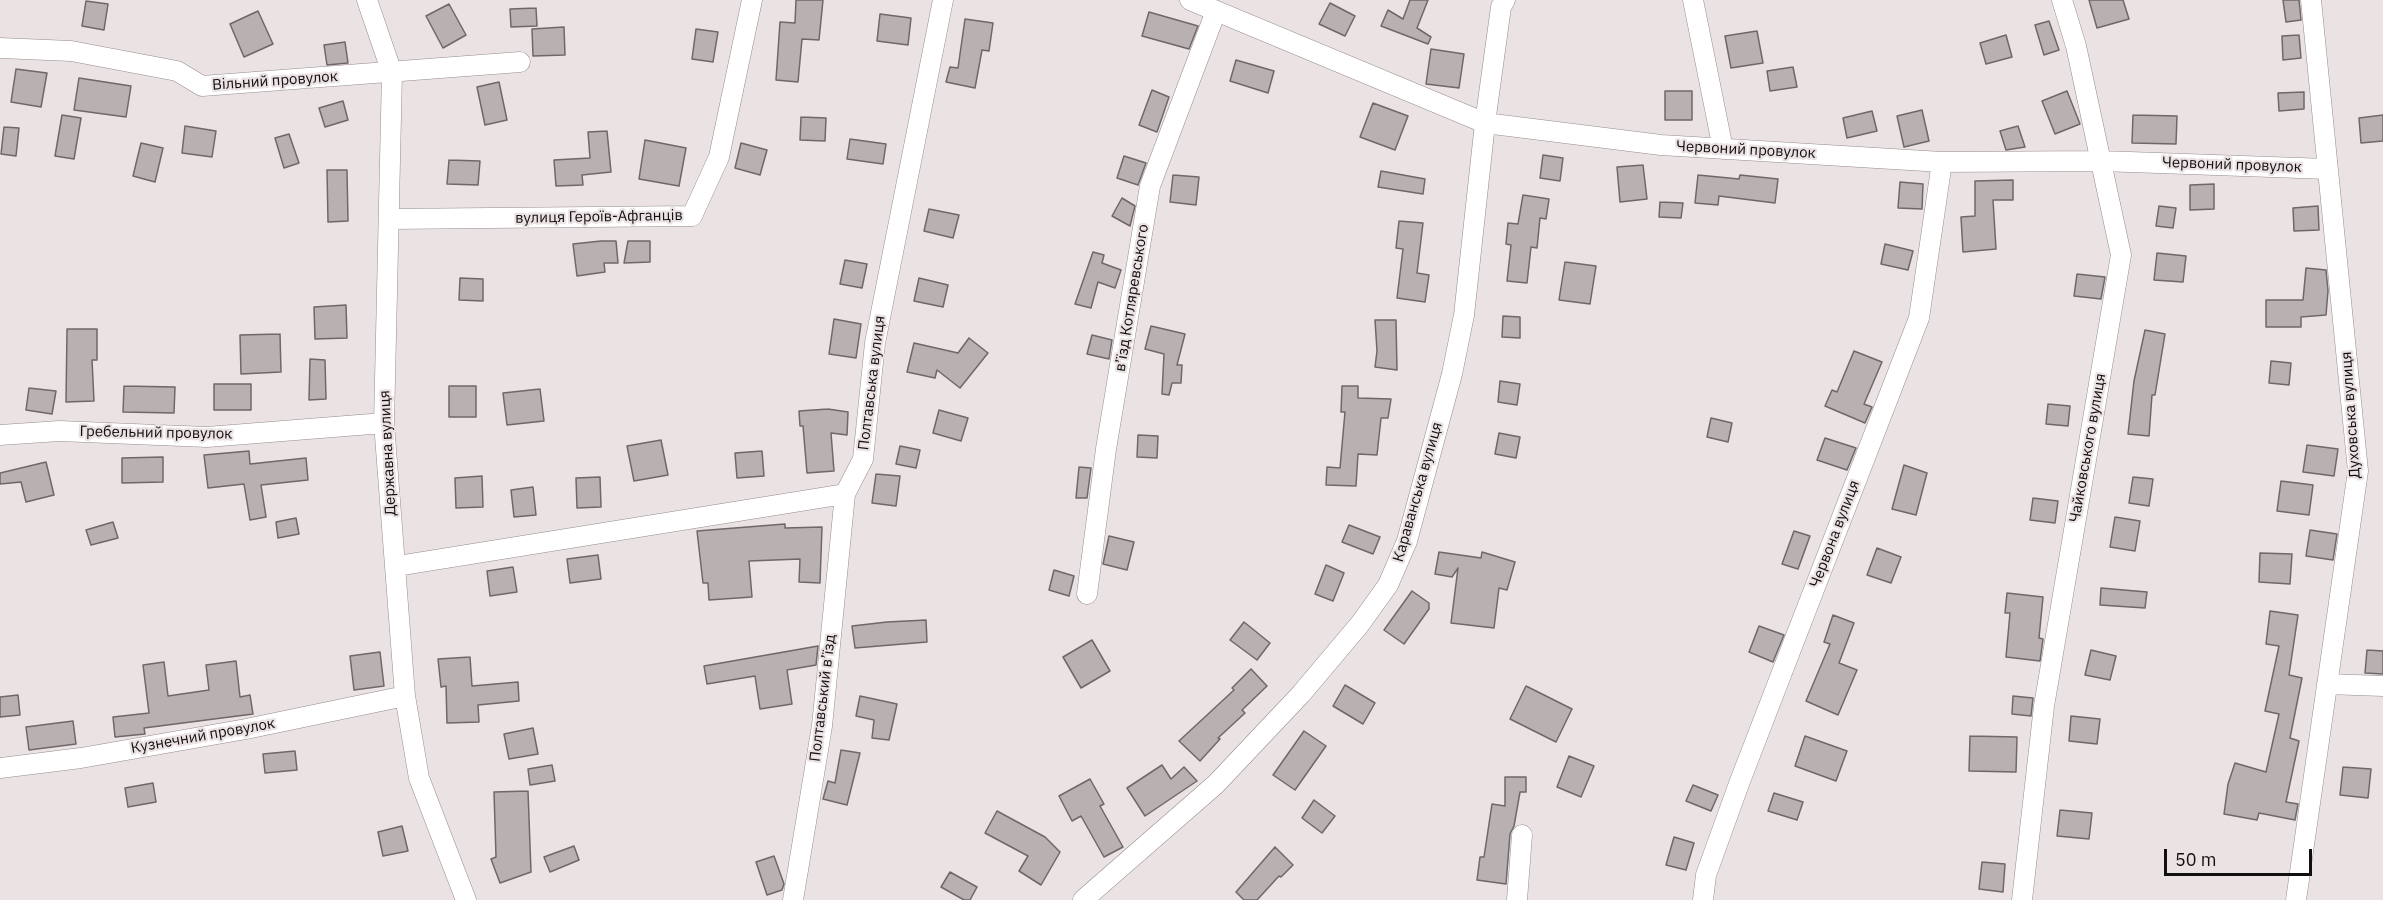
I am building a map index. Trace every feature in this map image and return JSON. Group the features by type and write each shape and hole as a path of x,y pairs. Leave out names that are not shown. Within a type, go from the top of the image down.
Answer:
{"street":[{"name":"Державна вулиця","path":"367,0 392,73 384,423 397,566 405,696 418,778 466,900"},
{"name":"вулиця Героїв-Афганців","path":"389,219 692,216 719,157 752,0"},
{"name":"Полтавська вулиця","path":"845,494 863,459 875,343 943,0"},
{"name":"Червоний провулок","path":"1190,0 1485,123 1661,145 1942,162 2101,161 2328,169"},
{"name":"Караванська вулиця","path":"1089,898 1216,784 1301,694 1360,624 1388,585 1407,541 1452,374 1464,315 1485,123 1501,7 1505,0"},
{"path":"1693,0 1723,149"},
{"name":"Чайковського вулиця","path":"2022,900 2044,706 2121,255 2076,46 2062,0"},
{"name":"Духовська вулиця","path":"2296,900 2358,471 2311,0"},
{"name":"в’їзд Котляревського","path":"1087,594 1106,449 1150,186 1216,11"},
{"name":"Вільний провулок","path":"0,48 71,51 165,68 177,71 202,86 520,62"},
{"name":"Червона вулиця","path":"1703,900 1706,875 1740,781 1919,318 1942,162"},
{"name":"Гребельний провулок","path":"0,435 59,431 207,436 384,423"},
{"path":"397,566 845,494"},
{"name":"Полтавський в’їзд","path":"793,900 822,726 845,494"},
{"path":"2327,684 2383,686"},
{"name":"Кузнечний провулок","path":"0,768 81,758 222,734 405,696"},
{"path":"1517,900 1522,835"}],"building":[{"path":"796,0 823,0 819,40 802,39 798,82 776,80 780,22 795,23"},
{"path":"1410,0 1428,0 1417,28 1431,37 1428,44 1381,26 1388,10 1403,19"},
{"path":"2089,0 2123,0 2129,19 2097,28"},
{"path":"2283,0 2299,0 2301,20 2286,22"},
{"path":"86,1 108,4 104,30 82,26"},
{"path":"1330,3 1355,16 1345,36 1319,24"},
{"path":"449,4 466,35 443,48 426,16"},
{"path":"536,8 537,26 511,27 510,9"},
{"path":"258,11 273,44 244,57 230,24"},
{"path":"1149,12 1198,26 1189,49 1142,36"},
{"path":"880,14 911,18 908,45 877,41"},
{"path":"965,19 993,23 989,51 982,50 975,88 946,82 950,67 958,68"},
{"path":"2049,21 2059,50 2044,55 2035,25"},
{"path":"564,27 565,55 533,56 532,29"},
{"path":"696,29 718,32 713,62 692,59"},
{"path":"1757,31 1763,63 1731,68 1725,36"},
{"path":"2006,35 2012,57 1986,64 1980,43"},
{"path":"2299,35 2301,58 2283,60 2282,36"},
{"path":"345,42 348,63 327,65 324,45"},
{"path":"1431,49 1464,54 1459,88 1426,84"},
{"path":"1236,60 1274,71 1268,93 1230,81"},
{"path":"1793,67 1797,87 1770,91 1767,71"},
{"path":"16,69 47,73 41,107 11,102"},
{"path":"79,78 131,86 126,117 74,110"},
{"path":"499,82 507,120 485,125 477,87"},
{"path":"1152,90 1169,97 1157,132 1139,125"},
{"path":"1665,91 1692,91 1692,120 1665,120"},
{"path":"2067,91 2080,124 2055,134 2042,101"},
{"path":"2304,92 2304,109 2279,111 2278,93"},
{"path":"343,101 348,120 325,127 319,108"},
{"path":"1373,103 1408,116 1395,150 1360,137"},
{"path":"1922,110 1929,141 1904,147 1897,116"},
{"path":"1872,111 1877,131 1847,138 1843,118"},
{"path":"62,115 81,118 74,159 55,156"},
{"path":"2133,115 2177,116 2176,144 2132,143"},
{"path":"2383,115 2383,141 2361,143 2359,118"},
{"path":"801,117 826,118 825,141 800,140"},
{"path":"185,126 216,131 212,157 182,153"},
{"path":"2018,126 2025,147 2006,150 2000,131"},
{"path":"4,127 19,128 16,156 1,154"},
{"path":"607,131 611,172 582,175 583,185 556,186 554,160 590,158 588,132"},
{"path":"289,134 299,163 284,168 275,138"},
{"path":"850,139 886,144 883,164 847,159"},
{"path":"645,140 686,148 679,186 639,179"},
{"path":"141,143 163,148 155,182 133,176"},
{"path":"741,143 767,150 760,175 735,168"},
{"path":"1543,155 1563,158 1560,181 1540,178"},
{"path":"1124,156 1146,163 1138,185 1117,178"},
{"path":"449,160 480,161 478,185 447,184"},
{"path":"1643,165 1647,199 1620,202 1617,167"},
{"path":"327,170 347,170 348,221 328,222"},
{"path":"1381,171 1425,179 1423,194 1378,187"},
{"path":"1173,175 1199,177 1196,205 1170,202"},
{"path":"1698,175 1739,179 1740,175 1778,179 1775,203 1719,196 1718,205 1695,203"},
{"path":"2013,180 2013,200 1993,200 1996,249 1963,252 1961,217 1975,216 1975,181"},
{"path":"1900,182 1923,184 1922,209 1898,208"},
{"path":"2214,184 2214,209 2190,210 2190,185"},
{"path":"1523,195 1549,199 1546,219 1540,218 1537,248 1531,247 1527,283 1507,281 1511,245 1506,244 1508,223 1518,224"},
{"path":"1122,198 1135,206 1130,226 1112,216"},
{"path":"1660,202 1683,203 1681,218 1659,217"},
{"path":"2159,206 2176,208 2173,228 2156,226"},
{"path":"2318,206 2319,230 2294,231 2293,208"},
{"path":"929,209 959,215 953,238 924,231"},
{"path":"1399,221 1423,223 1417,273 1429,275 1425,302 1397,298 1403,249 1396,248"},
{"path":"616,241 618,263 604,263 605,272 577,276 573,244"},
{"path":"628,241 650,241 650,262 624,263"},
{"path":"1885,244 1913,251 1908,270 1881,264"},
{"path":"1093,252 1104,255 1102,263 1121,270 1115,288 1098,282 1091,308 1075,304"},
{"path":"2157,253 2186,256 2183,282 2154,280"},
{"path":"845,260 867,264 862,288 840,284"},
{"path":"1565,262 1596,266 1590,304 1559,300"},
{"path":"2306,268 2326,270 2328,291 2326,315 2301,317 2301,327 2266,327 2266,300 2303,300"},
{"path":"2077,274 2105,277 2101,299 2074,296"},
{"path":"460,278 483,279 483,301 459,300"},
{"path":"919,278 948,285 943,307 914,301"},
{"path":"346,305 347,338 315,339 314,307"},
{"path":"1503,316 1520,317 1520,338 1502,337"},
{"path":"834,319 861,324 856,358 829,354"},
{"path":"1375,320 1396,320 1397,370 1375,367 1377,351"},
{"path":"1151,326 1185,334 1177,365 1182,365 1181,383 1172,383 1169,395 1162,394 1164,354 1145,349"},
{"path":"67,329 97,329 97,360 92,360 94,401 66,402"},
{"path":"2145,330 2165,334 2155,395 2152,395 2149,436 2128,434 2134,381"},
{"path":"280,334 281,372 241,374 240,335"},
{"path":"1092,335 1112,340 1109,359 1087,354"},
{"path":"969,338 988,353 960,388 937,370 935,378 907,372 914,343 958,353"},
{"path":"1854,351 1882,362 1864,404 1872,407 1865,423 1825,406 1832,390 1837,392"},
{"path":"310,359 325,360 326,399 309,400"},
{"path":"2271,361 2291,363 2289,385 2269,383"},
{"path":"1500,381 1520,384 1517,405 1498,402"},
{"path":"214,384 251,384 251,410 214,410"},
{"path":"124,386 175,387 174,413 123,412"},
{"path":"449,386 476,386 476,417 449,417"},
{"path":"1342,386 1358,386 1358,398 1391,399 1388,418 1381,418 1377,455 1358,454 1356,486 1326,485 1327,467 1340,468 1345,412 1341,412"},
{"path":"29,388 56,391 52,414 26,410"},
{"path":"540,389 544,421 507,425 503,393"},
{"path":"2048,404 2070,406 2068,426 2046,424"},
{"path":"828,409 848,412 847,435 831,433 834,471 807,473 803,426 800,426 799,411"},
{"path":"939,410 968,418 961,441 933,433"},
{"path":"1711,418 1732,423 1728,442 1707,437"},
{"path":"1499,433 1520,437 1516,458 1495,454"},
{"path":"1138,435 1158,436 1157,458 1137,457"},
{"path":"1825,438 1856,448 1847,470 1817,460"},
{"path":"661,440 668,475 634,481 627,446"},
{"path":"2307,445 2338,449 2334,476 2303,472"},
{"path":"900,446 920,450 916,468 896,464"},
{"path":"249,451 250,464 306,458 308,480 261,485 266,517 250,520 244,484 208,488 204,455"},
{"path":"762,451 764,476 737,478 735,453"},
{"path":"163,457 163,482 122,483 122,458"},
{"path":"46,462 54,495 26,502 21,482 0,484 0,473"},
{"path":"1904,465 1927,473 1916,515 1892,509"},
{"path":"1079,467 1091,468 1087,498 1076,498"},
{"path":"876,474 900,476 896,506 872,503"},
{"path":"482,476 483,507 456,508 455,478"},
{"path":"600,477 601,507 577,508 576,478"},
{"path":"2133,477 2153,479 2149,506 2129,503"},
{"path":"2281,481 2313,485 2309,515 2277,511"},
{"path":"533,487 536,515 514,517 511,490"},
{"path":"2033,498 2058,501 2055,523 2030,520"},
{"path":"2115,517 2140,521 2135,551 2110,547"},
{"path":"296,518 299,534 278,538 276,522"},
{"path":"113,522 118,538 91,545 86,530"},
{"path":"785,524 785,528 822,527 820,583 799,582 800,559 749,561 752,597 709,600 708,583 703,583 697,531"},
{"path":"1349,525 1380,537 1373,554 1342,542"},
{"path":"2310,530 2337,534 2333,560 2306,556"},
{"path":"1794,531 1810,536 1798,569 1782,564"},
{"path":"1109,536 1134,542 1127,570 1103,564"},
{"path":"1877,548 1901,557 1891,583 1867,575"},
{"path":"1439,552 1481,558 1482,552 1515,562 1507,590 1499,588 1494,628 1451,623 1458,568 1452,577 1435,574"},
{"path":"2260,553 2292,554 2290,584 2259,582"},
{"path":"598,555 601,579 570,583 567,559"},
{"path":"1326,565 1344,573 1333,601 1315,594"},
{"path":"513,567 517,592 490,596 487,571"},
{"path":"1054,570 1074,576 1069,596 1049,590"},
{"path":"2101,588 2147,592 2145,608 2100,605"},
{"path":"1412,591 1429,603 1429,609 1404,644 1384,630"},
{"path":"2007,593 2043,597 2039,638 2043,639 2040,661 2006,657 2010,613 2005,613"},
{"path":"2270,611 2298,615 2289,675 2302,678 2290,738 2299,741 2286,802 2298,804 2295,820 2259,813 2257,820 2224,814 2228,784 2235,763 2266,772 2279,714 2265,711 2279,646 2266,644"},
{"path":"1833,615 1854,623 1839,663 1857,670 1838,715 1806,701 1830,644 1824,642"},
{"path":"926,620 927,642 855,648 852,626"},
{"path":"1244,622 1270,643 1257,660 1230,640"},
{"path":"1759,626 1784,635 1773,662 1749,652"},
{"path":"1092,640 1110,671 1081,688 1063,657"},
{"path":"818,646 816,665 787,670 792,704 760,709 755,676 707,684 704,666"},
{"path":"2091,650 2116,656 2110,680 2085,675"},
{"path":"2367,650 2383,651 2383,674 2365,673"},
{"path":"380,652 384,686 354,690 350,656"},
{"path":"470,657 472,686 518,682 519,701 478,705 479,722 447,723 446,686 441,687 438,659"},
{"path":"236,661 240,697 250,695 253,714 144,728 145,734 115,737 113,717 149,713 143,665 164,662 168,696 209,690 206,665"},
{"path":"1251,669 1267,686 1242,710 1245,713 1218,738 1220,739 1200,761 1179,741 1234,690 1232,688"},
{"path":"1345,685 1375,703 1363,724 1333,706"},
{"path":"1526,686 1572,709 1556,742 1510,719"},
{"path":"18,695 20,715 0,717 0,697"},
{"path":"860,696 897,704 889,740 872,738 874,720 856,716"},
{"path":"2013,696 2033,698 2031,716 2012,714"},
{"path":"2071,716 2100,719 2097,744 2069,741"},
{"path":"73,721 76,744 29,750 26,727"},
{"path":"533,728 538,754 509,759 504,734"},
{"path":"1304,731 1326,746 1295,790 1273,775"},
{"path":"1805,736 1847,751 1836,781 1795,766"},
{"path":"1970,736 2017,737 2016,772 1969,771"},
{"path":"841,750 860,753 847,805 823,799 828,781 835,783"},
{"path":"295,751 297,770 265,773 263,754"},
{"path":"1569,756 1594,766 1581,797 1557,787"},
{"path":"552,765 555,781 530,785 528,769"},
{"path":"1162,765 1171,779 1184,767 1197,781 1145,816 1127,788"},
{"path":"2343,767 2371,769 2368,798 2340,795"},
{"path":"1505,777 1526,777 1526,792 1520,792 1514,826 1510,834 1506,884 1477,880 1480,857 1484,857 1492,804 1505,806"},
{"path":"1090,779 1104,804 1100,806 1123,847 1104,857 1081,816 1072,821 1059,796"},
{"path":"153,783 156,802 128,807 125,788"},
{"path":"1693,785 1718,795 1711,811 1686,801"},
{"path":"528,791 531,872 500,883 491,859 496,857 494,792"},
{"path":"1774,793 1803,802 1797,820 1768,811"},
{"path":"1314,800 1335,816 1322,833 1302,818"},
{"path":"2060,810 2092,813 2089,839 2057,836"},
{"path":"997,811 1045,837 1060,852 1041,885 1019,871 1028,856 985,833"},
{"path":"402,826 408,851 383,856 378,832"},
{"path":"1674,837 1694,843 1686,870 1666,865"},
{"path":"574,846 579,860 550,872 544,857"},
{"path":"1275,847 1293,865 1281,877 1279,876 1257,900 1244,900 1236,892"},
{"path":"774,856 784,884 782,890 767,895 756,862"},
{"path":"1982,862 2005,864 2003,892 1979,889"},
{"path":"950,872 977,887 970,900 964,900 941,887"}]}
